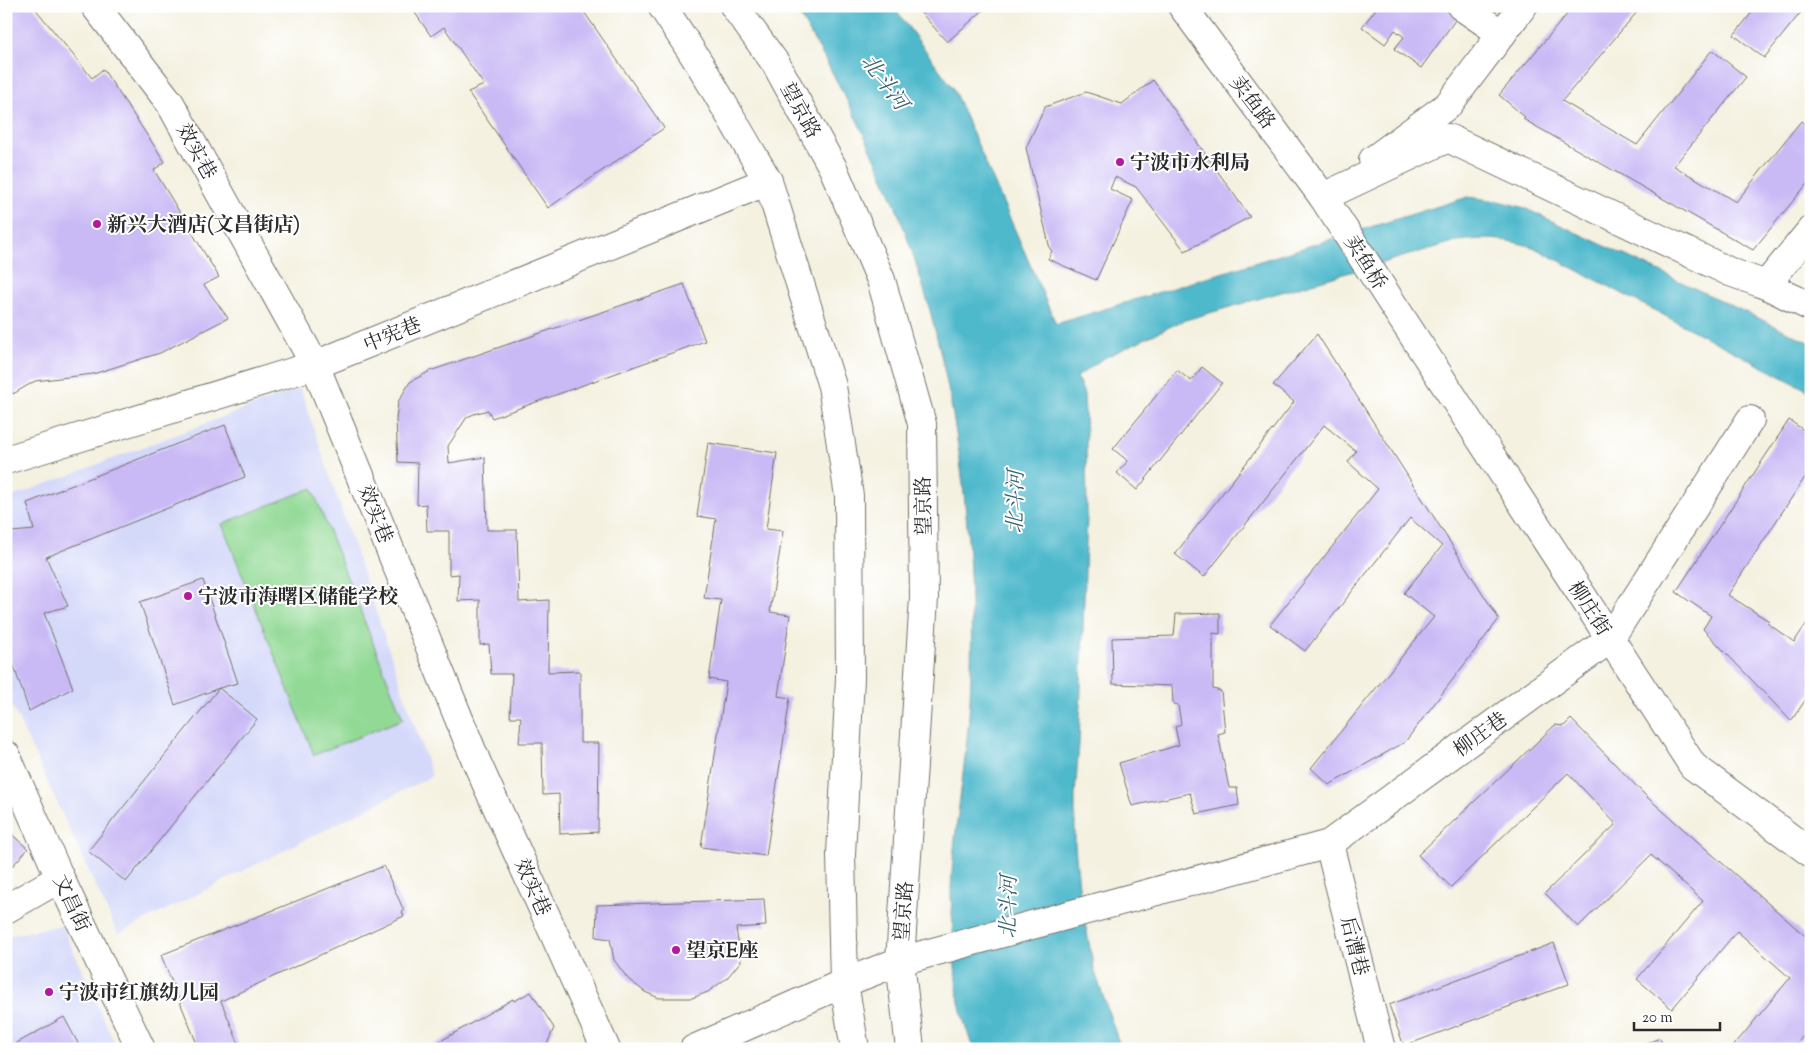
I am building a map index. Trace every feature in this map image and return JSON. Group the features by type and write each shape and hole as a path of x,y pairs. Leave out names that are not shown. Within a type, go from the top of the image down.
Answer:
{"street":[{"name":"效实巷","path":"95,6 170,103 315,365 477,763 606,1049"},
{"path":"662,6 701,66 768,181 832,386 849,496 850,678 841,854 844,983 855,1049"},
{"name":"望京路","path":"734,6 776,64 834,168 880,280 922,424 924,598 900,961 910,1049"},
{"name":"卖鱼路","path":"1182,6 1323,197"},
{"path":"1461,6 1502,34"},
{"path":"1323,197 1448,105 1523,6"},
{"path":"1323,197 1448,138 1730,272 1766,285 1811,307"},
{"name":"中宪巷","path":"6,460 315,365 768,181"},
{"name":"卖鱼桥","path":"1323,197 1408,327"},
{"path":"1766,285 1811,230"},
{"name":"柳庄街","path":"1408,327 1694,766 1811,853"},
{"name":"柳庄巷","path":"694,1049 844,983 900,961 1329,844 1610,639 1750,420"},
{"name":"文昌街","path":"6,756 60,878 141,1049"},
{"name":"后漕巷","path":"1329,844 1381,1049"},
{"path":"6,909 60,878"}],"shaded area":[{"name":"宁波市海曙区储能学校","path":"300,388 432,776 118,934 6,693 6,499"},
{"name":"宁波市红旗幼儿园","path":"62,925 117,1049 6,1049 6,936"}],"green space":[{"path":"312,488 403,719 314,755 222,524"}],"water":[{"name":"北斗河","path":"794,6 893,6 953,88 1056,324 1468,197 1498,201 1522,207 1811,343 1811,392 1533,247 1503,240 1478,239 1457,241 1182,321 1102,359 1077,377 1084,394 1087,514 1079,744 1075,795 1075,846 1080,896 1094,969 1121,1049 973,1049 965,1026 959,1002 954,954 951,888 970,699 970,564 955,429 943,362 926,296 905,232 861,127 829,66"}],"building":[{"name":"新兴大酒店(文昌街店)","path":"6,6 33,6 92,78 103,69 165,162 154,170 219,277 204,285 228,318 160,353 93,374 35,381 13,394 6,383"},
{"path":"425,6 580,6 664,128 548,208 468,92 484,85 444,27 431,36 415,13"},
{"path":"915,6 988,6 947,42"},
{"path":"1378,6 1412,6 1420,12 1424,6 1444,6 1458,16 1421,68 1394,49 1404,37 1395,30 1385,44 1362,27"},
{"path":"1574,6 1642,6 1562,101 1637,145 1712,50 1746,77 1674,166 1736,202 1801,121 1811,129 1811,179 1753,250 1523,119 1525,117 1499,95"},
{"path":"1757,6 1806,6 1764,58 1734,35"},
{"name":"宁波市水利局","path":"1153,80 1250,217 1185,251 1136,187 1115,177 1110,189 1133,200 1096,280 1048,259 1052,251 1026,148 1045,107 1086,92 1122,104"},
{"path":"684,284 705,341 492,418 488,410 474,414 467,417 448,446 449,463 485,457 487,530 517,530 519,602 549,600 548,672 580,671 580,743 599,743 598,832 560,834 559,794 543,795 542,743 519,743 521,717 510,717 512,674 491,674 489,644 480,645 480,600 458,601 459,574 449,575 449,531 427,531 426,504 417,505 418,463 398,462 396,420 398,402 410,382 430,371"},
{"path":"1317,334 1499,619 1405,742 1329,785 1311,768 1434,617 1404,593 1442,546 1410,518 1305,651 1270,625 1378,489 1348,462 1356,451 1324,425 1204,577 1175,554 1294,402 1273,385"},
{"path":"1202,367 1222,383 1137,490 1117,473 1128,461 1113,449 1177,370 1191,381"},
{"path":"1789,420 1811,435 1811,468 1728,595 1769,621 1767,623 1794,642 1811,617 1811,692 1791,721 1703,629 1711,616 1676,592"},
{"path":"225,425 245,477 46,557 68,606 44,613 73,688 29,711 6,643 6,541 12,532 34,530 27,503"},
{"path":"708,443 777,453 766,529 783,531 770,612 790,615 778,696 790,698 766,856 701,847 726,682 709,679 721,600 704,598 716,519 697,516"},
{"path":"203,580 238,683 219,688 175,705 140,602"},
{"path":"1220,613 1220,634 1213,633 1213,689 1221,691 1225,732 1218,734 1229,788 1237,788 1239,805 1196,814 1190,793 1132,806 1119,763 1179,745 1175,727 1181,724 1178,705 1173,704 1172,686 1113,684 1112,638 1174,636 1176,614"},
{"path":"219,688 257,719 126,882 88,851"},
{"path":"1571,719 1648,798 1811,941 1811,1027 1792,1049 1731,1049 1790,978 1737,931 1672,1009 1637,979 1703,901 1651,855 1578,927 1545,893 1616,824 1568,773 1451,887 1418,855 1555,725 1564,726"},
{"path":"6,829 28,849 6,873"},
{"path":"384,866 404,911 402,912 404,916 221,1001 241,1049 199,1049 161,955"},
{"name":"望京E座","path":"764,899 766,926 736,928 741,961 727,978 708,992 692,998 659,998 645,992 628,979 614,960 610,939 596,937 597,905"},
{"path":"1554,943 1569,984 1404,1046 1389,1005"},
{"path":"531,992 554,1028 545,1049 427,1049 513,999 514,1001"},
{"path":"64,1017 81,1049 18,1049 15,1044"},
{"path":"1660,1038 1664,1049 1631,1049"}],"place":[{"name":"宁波市水利局","path":"1120,162"},
{"name":"新兴大酒店(文昌街店)","path":"97,224"},
{"name":"宁波市海曙区储能学校","path":"188,596"},
{"name":"望京E座","path":"676,950"},
{"name":"宁波市红旗幼儿园","path":"49,992"}]}
